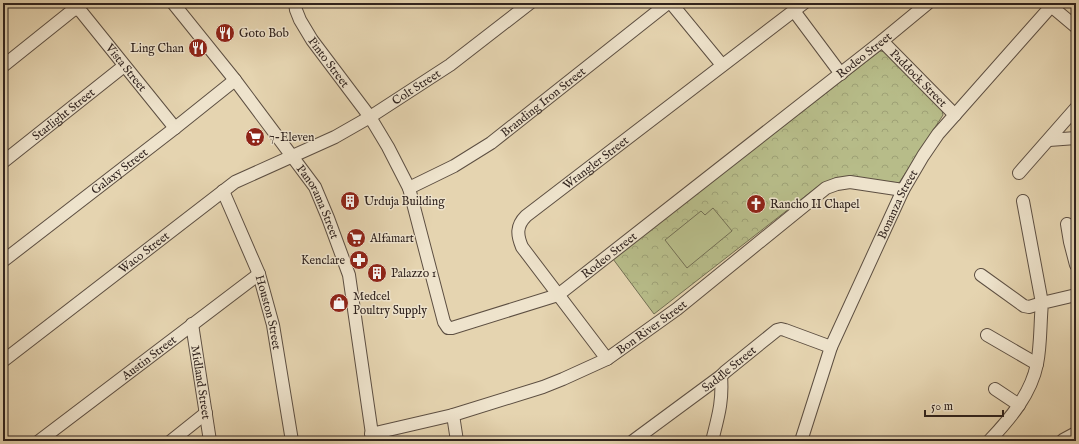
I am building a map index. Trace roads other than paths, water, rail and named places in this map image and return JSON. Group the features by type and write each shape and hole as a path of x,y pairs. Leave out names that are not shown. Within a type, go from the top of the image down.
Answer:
{"street":[{"name":"Panorama Street","path":"173,3 235,80 315,188 349,275 372,437"},
{"name":"Pinto Street","path":"295,3 300,20 312,40 370,117"},
{"name":"Colt Street","path":"292,156 335,137 370,117 450,65 530,3"},
{"path":"670,3 722,65"},
{"name":"Branding Iron Street","path":"410,188 454,166 491,143 670,3"},
{"name":"Wrangler Street","path":"607,359 522,247 518,236 520,222 804,3"},
{"name":"Rodeo Street","path":"370,117 410,188 444,322 448,328 452,328 558,295 841,74 928,3"},
{"path":"1053,5 1076,27"},
{"name":"Bonanza Street","path":"801,441 831,347 903,190 938,134 1053,5"},
{"name":"Vista Street","path":"3,66 76,8 79,8 175,128"},
{"path":"794,11 841,74"},
{"name":"Paddock Street","path":"882,41 956,115"},
{"name":"Starlight Street","path":"3,162 124,66"},
{"name":"Galaxy Street","path":"3,261 235,80"},
{"path":"1019,173 1076,108"},
{"path":"1049,140 1076,138"},
{"name":"Waco Street","path":"3,361 235,182 292,156"},
{"name":"Bon River Street","path":"372,437 453,415 543,387 607,359 677,309 826,188 837,184 850,182 903,190"},
{"name":"Houston Street","path":"223,191 259,274 273,325 292,441"},
{"path":"989,441 1019,405 1029,388 1037,364 1042,303 1023,201"},
{"path":"1067,224 1076,265"},
{"name":"Austin Street","path":"39,441 259,274"},
{"path":"981,275 1024,306 1029,307 1076,295"},
{"name":"Midland Street","path":"192,324 210,441"},
{"name":"Saddle Street","path":"634,441 721,376 771,335 781,329 831,347"},
{"path":"987,335 1037,364"},
{"path":"712,441 720,410 722,392 721,376"},
{"path":"995,389 1019,405"},
{"path":"171,441 206,413"},
{"path":"453,415 457,441"},
{"path":"1063,440 1076,433"}],"place":[{"name":"Goto Bob","path":"225,33"},
{"name":"Ling Chan","path":"198,48"},
{"name":"7-Eleven","path":"255,137"},
{"name":"Urduja Building","path":"350,201"},
{"name":"Rancho II Chapel","path":"756,204"},
{"name":"Alfamart","path":"356,238"},
{"name":"Kenclare","path":"359,260"},
{"name":"Palazzo 1","path":"377,273"},
{"name":"Medcel Poultry Supply","path":"339,303"}]}
